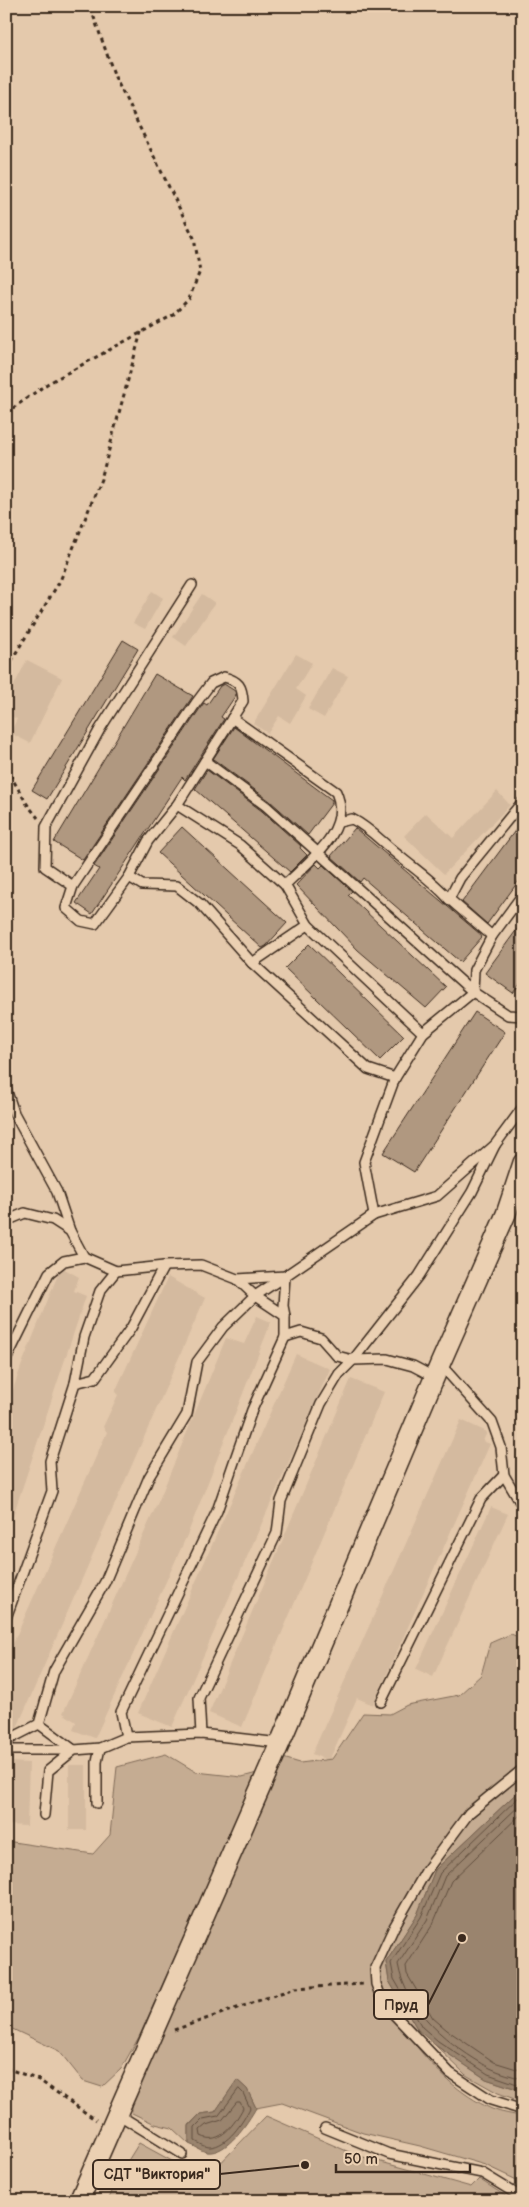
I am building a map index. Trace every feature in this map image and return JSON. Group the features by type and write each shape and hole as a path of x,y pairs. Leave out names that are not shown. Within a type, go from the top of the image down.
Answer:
{"street":[{"path":"79,2201 112,2121 280,1743 437,1370 506,1214 523,1163"}],"lane":[{"path":"73,886 45,867 46,827 100,729 192,585"},
{"path":"224,677 236,680 242,688 243,701 205,761 177,805 148,841 129,877 95,924 81,921 66,908 73,886 211,683 224,677"},
{"path":"232,718 336,792 341,803 339,822 326,845 285,885"},
{"path":"205,761 266,806 473,992 508,1015 523,1016"},
{"path":"449,899 460,878 523,801"},
{"path":"177,805 240,845 285,885 308,925 423,1033"},
{"path":"339,822 352,819 363,824 399,856 430,879 449,899 492,936"},
{"path":"129,877 142,885 177,886 200,904 252,963 368,1069 394,1078"},
{"path":"374,1215 364,1162 394,1078 423,1033 473,992 474,970 492,936 523,894"},
{"path":"252,963 308,925"},
{"path":"6,1089 14,1113 57,1192 70,1231 84,1257"},
{"path":"201,1734 199,1698 277,1533 281,1500 321,1404 339,1374 353,1360 418,1276 472,1192 495,1145 523,1107"},
{"path":"6,1741 39,1724 54,1671 105,1582 148,1477 187,1414 197,1362 223,1327 255,1296 374,1215 437,1196 495,1145"},
{"path":"6,1221 25,1214 53,1220 70,1231"},
{"path":"6,1360 49,1273 64,1262 84,1257 116,1271 164,1266 201,1265 238,1279 255,1296 285,1316"},
{"path":"75,1383 95,1378 131,1328 164,1266"},
{"path":"6,1618 52,1492 50,1461 75,1383 84,1337 100,1291 116,1271"},
{"path":"238,1279 285,1276"},
{"path":"126,1737 120,1712 217,1512 252,1410 285,1337 283,1306 285,1276"},
{"path":"285,1337 301,1332 322,1338 337,1356 353,1360 387,1359 437,1370 492,1422 501,1446 504,1475 523,1507"},
{"path":"381,1702 481,1499 504,1475"},
{"path":"39,1724 74,1750"},
{"path":"6,1750 100,1748 126,1737 201,1734 280,1743"},
{"path":"97,1803 97,1762 100,1748"},
{"path":"44,1815 48,1771 74,1750"},
{"path":"523,1769 469,1812 426,1872 394,1927 375,1968 376,1984 383,2002 450,2073 491,2100 523,2110"},
{"path":"112,2121 182,2154"},
{"path":"325,2128 389,2154 482,2173 523,2198"}],"path":[{"path":"6,413 47,384 173,315 189,299 200,272 194,238 115,77 90,6"},
{"path":"6,676 14,656 60,581 101,479 141,332"},
{"path":"6,768 27,804 46,827"},
{"path":"150,2038 207,2020 295,1988 376,1984"},
{"path":"6,2068 39,2080 112,2121"}],"shaded area":[{"path":"152,591 163,598 145,629 133,623"},
{"path":"202,594 215,603 186,646 173,637"},
{"path":"296,654 312,663 296,689 306,696 290,723 279,716 268,733 253,724"},
{"path":"27,660 62,678 30,743 10,733 17,719 6,714 6,701"},
{"path":"332,668 348,676 324,718 308,709"},
{"path":"497,791 510,805 444,874 404,836 426,813 453,838"},
{"path":"61,1267 79,1277 74,1291 86,1296 6,1537 6,1409"},
{"path":"168,1277 205,1298 16,1730 6,1725 6,1659 107,1432 103,1427 118,1395 115,1392"},
{"path":"257,1316 271,1322 188,1533 95,1738 73,1730 76,1722 63,1713 159,1500 226,1338 244,1344"},
{"path":"296,1354 330,1369 172,1727 138,1713"},
{"path":"351,1379 384,1392 242,1727 209,1713"},
{"path":"461,1420 487,1432 483,1441 490,1444 373,1705 357,1698 329,1761 312,1754"},
{"path":"491,1507 508,1514 433,1677 416,1669"},
{"path":"511,1634 523,1639 523,1787 435,1870 417,1915 386,1962 389,1981 418,2030 414,2043 431,2063 469,2097 496,2110 523,2117 523,2183 485,2165 420,2146 363,2133 282,2103 256,2108 247,2089 237,2080 215,2112 200,2114 189,2125 189,2144 172,2128 155,2124 132,2113 132,2098 283,1758 300,1763 332,1759 363,1713 390,1714 407,1705 459,1695 481,1675 490,1643"},
{"path":"166,1754 196,1772 242,1777 257,1773 140,2035 121,2069 102,2087 83,2081 59,2051 6,2026 6,1841 93,1854 110,1835 117,1767"},
{"path":"6,1762 29,1763 27,1826 6,1825"},
{"path":"69,1765 86,1765 86,1830 69,1830"},
{"path":"435,2045 486,2079 523,2091 523,2102 498,2093 466,2075"},
{"path":"266,2116 356,2155 471,2187 479,2179 513,2201 108,2201 119,2175 139,2143 205,2179"}],"water":[{"path":"523,1787 523,2091 486,2079 435,2045 418,2030 389,1981 386,1962 417,1915 435,1870"},
{"path":"237,2080 247,2089 256,2108 242,2129 229,2143 215,2152 207,2152 189,2144 189,2126 200,2114 215,2112"}],"building":[{"path":"123,640 138,649 47,799 32,790"},
{"path":"155,674 193,696 83,860 54,842"},
{"path":"224,684 235,691 236,695 221,717 224,719 185,780 182,777 92,914 76,903 99,869 94,866 201,707 204,703 207,705 220,686"},
{"path":"234,727 332,800 332,803 308,835 270,801 213,759"},
{"path":"207,770 262,811 301,846 300,848 307,855 290,872 195,789"},
{"path":"523,820 523,875 487,924 462,902"},
{"path":"182,827 287,923 266,946 262,948 158,853"},
{"path":"355,828 480,934 482,937 460,962 363,878 360,882 331,856"},
{"path":"316,864 320,868 323,865 352,891 348,895 446,987 426,1008 358,950 296,885"},
{"path":"523,921 523,980 513,993 485,973"},
{"path":"309,944 404,1036 380,1060 285,968"},
{"path":"475,1012 505,1032 414,1172 383,1153"}],"place":[{"name":"Пруд","path":"462,1938"},
{"name":"СДТ \"Виктория\"","path":"305,2165"}]}
